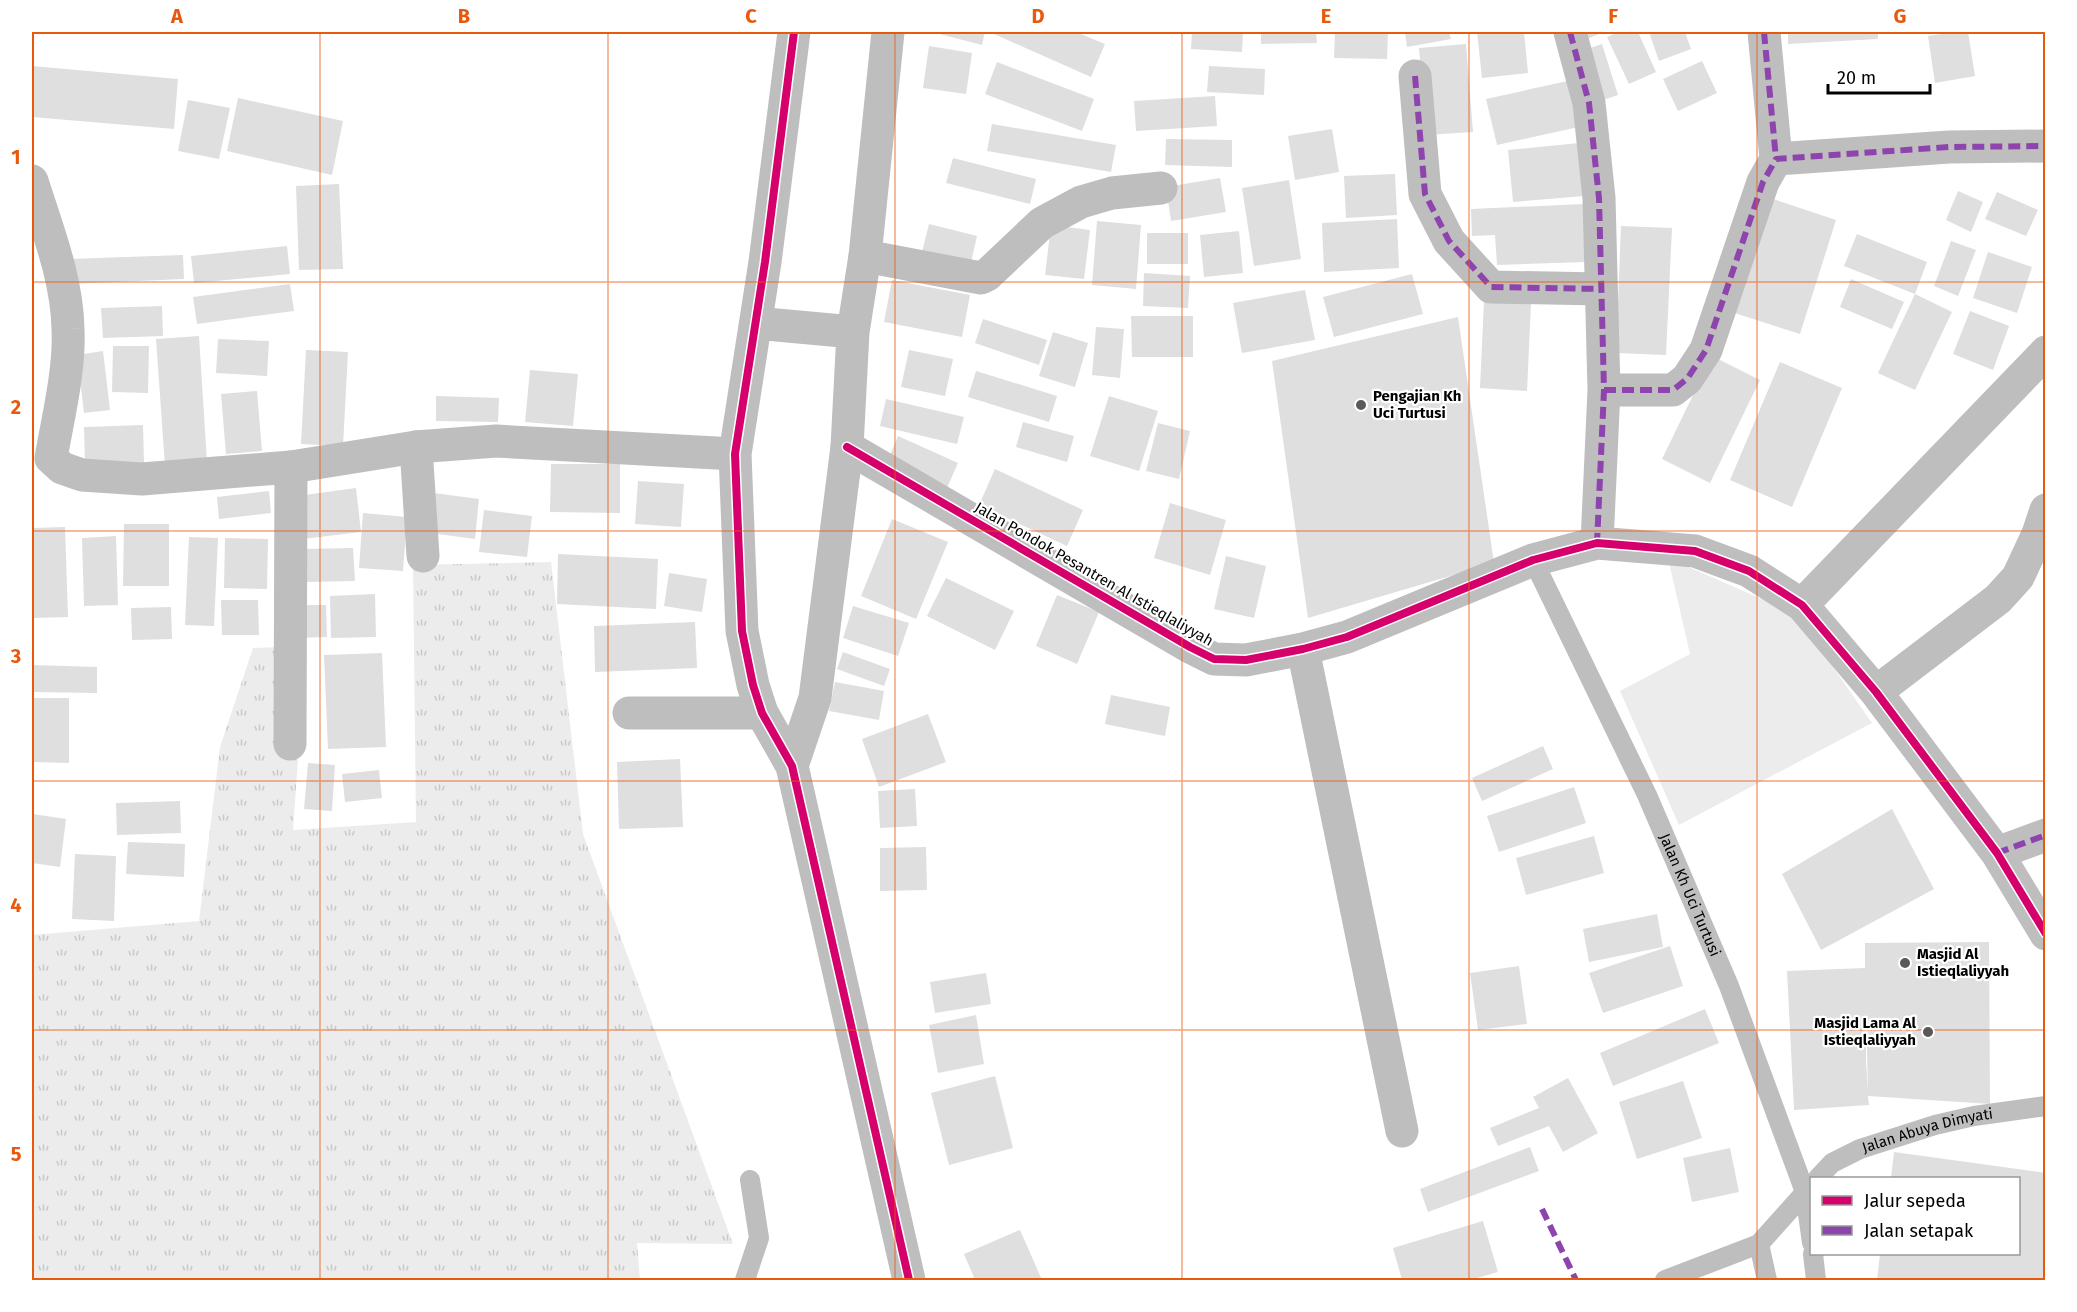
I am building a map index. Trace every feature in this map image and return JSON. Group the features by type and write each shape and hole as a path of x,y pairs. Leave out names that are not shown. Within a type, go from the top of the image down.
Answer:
{"street":[{"path":"794,32 756,323 735,454 742,631 753,685 762,712 792,766 909,1281"},
{"path":"792,766 815,698 847,447 853,332 865,256 888,32"},
{"path":"1570,32 1589,103 1599,198 1604,390 1597,543"},
{"path":"1604,390 1672,390 1687,380 1706,350 1763,182 1776,159 1764,32"},
{"path":"1415,76 1425,194 1449,241 1491,286 1601,289"},
{"path":"1776,159 1949,147 2046,146"},
{"path":"32,181 61,269 69,330 64,376 41,462 82,476 142,479 291,467 416,447 496,441 735,454"},
{"path":"865,256 981,278 1042,223 1081,202 1112,193 1161,188"},
{"path":"756,323 853,332"},
{"path":"1802,605 2046,352"},
{"path":"416,447 423,556"},
{"name":"Jalan Pondok Pesantren Al Istieqlaliyyah","path":"847,447 1180,642 1214,659 1246,660 1303,649 1347,637 1533,560 1597,543 1695,551 1749,571 1802,605 1876,692 1997,853 2046,934"},
{"path":"290,744 291,467"},
{"path":"1876,692 1998,599 2018,577 2038,534 2046,510"},
{"path":"1303,649 1402,1131"},
{"path":"629,713 762,712"},
{"path":"1997,853 2046,835"}],"lane":[{"name":"Jalan Kh Uci Turtusi","path":"1533,560 1647,795 1810,1181"},
{"name":"Jalan Abuya Dimyati","path":"1820,1177 1832,1163 1860,1149 1935,1125 1974,1116 2046,1106"},
{"path":"745,1281 759,1238 750,1180"},
{"name":"Jalan Abuya Dimyati","path":"1759,1244 1810,1188"},
{"path":"1665,1281 1759,1244 1767,1281"},
{"path":"1813,1255 1816,1281"}],"green space":[{"path":"1668,558 1796,614 1872,723 1679,825 1620,691 1690,654"},
{"path":"551,562 583,834 733,1244 637,1243 640,1280 32,1280 32,935 199,921 220,747 253,648 306,646 293,830 416,822 413,565"}],"building":[{"path":"932,32 985,32 982,45"},
{"path":"995,32 1076,32 1105,44 1091,77 994,34"},
{"path":"1192,32 1243,32 1242,52 1191,49"},
{"path":"1261,32 1316,32 1317,43 1261,44"},
{"path":"1335,32 1388,32 1387,59 1334,58"},
{"path":"1405,32 1449,32 1451,39 1407,47"},
{"path":"1477,32 1524,32 1528,73 1482,78"},
{"path":"1575,32 1601,32 1601,33 1580,42"},
{"path":"1619,32 1638,32 1656,72 1629,84 1607,37"},
{"path":"1649,32 1685,32 1691,49 1659,61"},
{"path":"1788,32 1878,32 1878,39 1788,44"},
{"path":"1968,32 1975,76 1935,83 1928,36"},
{"path":"1466,44 1473,132 1426,135 1419,48"},
{"path":"1602,44 1618,95 1597,102 1581,51"},
{"path":"929,46 972,53 966,94 923,88"},
{"path":"1702,61 1717,93 1678,111 1663,79"},
{"path":"997,62 1094,99 1082,131 985,94"},
{"path":"32,66 178,79 174,129 32,117"},
{"path":"1209,66 1265,69 1264,95 1207,92"},
{"path":"1572,80 1583,126 1497,145 1486,99"},
{"path":"1215,96 1217,126 1136,131 1134,101"},
{"path":"238,98 343,121 332,175 227,151"},
{"path":"188,100 230,108 219,159 178,151"},
{"path":"992,124 1116,145 1111,172 987,151"},
{"path":"1332,129 1339,172 1295,180 1288,136"},
{"path":"1166,139 1232,140 1232,167 1165,165"},
{"path":"1579,143 1584,196 1513,202 1508,150"},
{"path":"953,158 1036,179 1030,204 946,183"},
{"path":"1395,174 1397,215 1346,218 1344,176"},
{"path":"1220,178 1226,212 1171,221 1166,187"},
{"path":"1289,180 1301,259 1254,266 1242,188"},
{"path":"339,184 343,269 299,270 296,186"},
{"path":"1958,191 1983,202 1971,232 1946,220"},
{"path":"1997,192 2038,210 2026,236 1985,219"},
{"path":"1764,196 1836,220 1800,334 1728,311"},
{"path":"1584,204 1586,262 1497,265 1495,235 1472,236 1471,209"},
{"path":"1397,219 1399,268 1324,272 1322,223"},
{"path":"1097,221 1141,225 1136,289 1092,285"},
{"path":"929,224 977,236 969,271 920,260"},
{"path":"1051,225 1090,230 1084,279 1045,275"},
{"path":"1621,226 1672,228 1666,355 1616,353"},
{"path":"1239,231 1243,273 1204,277 1200,235"},
{"path":"1147,233 1188,233 1188,264 1147,264"},
{"path":"1857,234 1927,262 1915,294 1844,266"},
{"path":"1951,241 1976,250 1958,296 1934,286"},
{"path":"287,246 290,274 194,283 191,256"},
{"path":"1988,252 2032,267 2017,313 1973,298"},
{"path":"183,255 184,279 69,284 68,259"},
{"path":"1144,273 1190,276 1188,308 1143,306"},
{"path":"1412,274 1423,314 1334,337 1323,297"},
{"path":"1851,279 1904,302 1892,329 1840,307"},
{"path":"892,280 970,295 962,337 884,322"},
{"path":"290,284 294,311 197,324 193,297"},
{"path":"1305,290 1315,340 1242,353 1233,303"},
{"path":"1915,294 1952,312 1915,390 1878,373"},
{"path":"1484,301 1531,304 1527,391 1480,388"},
{"path":"162,306 163,336 103,338 101,308"},
{"path":"1970,311 2009,326 1993,370 1953,354"},
{"path":"1131,316 1193,316 1193,357 1132,357"},
{"name":"Pengajian Kh Uci Turtusi","path":"1458,317 1494,563 1308,618 1272,361"},
{"path":"983,319 1047,340 1039,365 975,343"},
{"path":"1096,327 1124,329 1120,378 1092,375"},
{"path":"1053,332 1088,343 1075,387 1039,376"},
{"path":"199,336 207,462 165,466 156,339"},
{"path":"218,339 269,341 267,376 216,373"},
{"path":"113,346 149,346 148,393 112,392"},
{"path":"306,350 348,352 343,446 301,444"},
{"path":"909,350 953,359 945,396 901,387"},
{"path":"103,351 110,410 84,413 77,355"},
{"path":"1712,356 1760,380 1710,483 1662,459"},
{"path":"1780,362 1842,388 1792,507 1730,480"},
{"path":"530,370 578,374 573,426 525,422"},
{"path":"976,371 1057,396 1049,422 968,397"},
{"path":"257,391 262,451 226,454 221,394"},
{"path":"436,396 499,398 498,422 436,421"},
{"path":"1109,396 1158,411 1139,471 1090,456"},
{"path":"886,399 964,417 957,444 880,426"},
{"path":"1023,422 1074,436 1067,462 1016,447"},
{"path":"1158,423 1190,431 1179,479 1146,471"},
{"path":"143,425 144,464 85,466 84,427"},
{"path":"898,436 958,463 947,488 887,462"},
{"path":"551,464 620,464 620,513 550,512"},
{"path":"995,469 1083,510 1067,546 979,505"},
{"path":"638,481 684,484 681,527 635,524"},
{"path":"356,488 361,532 303,539 297,496"},
{"path":"269,491 271,513 219,519 217,497"},
{"path":"434,493 479,499 475,539 430,533"},
{"path":"1170,503 1226,520 1210,575 1154,558"},
{"path":"484,510 532,516 527,557 479,552"},
{"path":"363,513 407,517 403,571 359,568"},
{"path":"892,519 948,542 916,619 861,596"},
{"path":"124,524 169,524 169,586 123,586"},
{"path":"65,527 68,617 32,618 32,528"},
{"path":"116,536 118,605 84,606 82,538"},
{"path":"189,537 218,538 214,626 185,625"},
{"path":"225,538 268,539 267,589 224,588"},
{"path":"353,548 355,581 304,582 303,549"},
{"path":"558,554 658,559 656,609 557,604"},
{"path":"1226,556 1266,566 1254,618 1214,609"},
{"path":"669,573 707,579 702,612 664,606"},
{"path":"946,578 1014,611 995,650 927,616"},
{"path":"375,594 376,637 331,638 330,596"},
{"path":"1057,595 1099,612 1077,664 1036,646"},
{"path":"221,600 258,600 259,635 222,635"},
{"path":"294,605 326,605 327,637 294,638"},
{"path":"853,606 909,623 898,656 843,638"},
{"path":"171,607 172,639 132,640 131,608"},
{"path":"695,622 697,668 595,672 594,626"},
{"path":"843,652 890,669 884,686 837,669"},
{"path":"382,653 386,747 328,749 324,655"},
{"path":"32,665 97,667 97,693 32,692"},
{"path":"835,682 884,691 879,720 829,711"},
{"path":"1111,695 1170,707 1165,736 1105,724"},
{"path":"32,698 69,698 69,763 32,762"},
{"path":"928,714 946,762 879,787 862,739"},
{"path":"1543,746 1553,769 1482,801 1472,778"},
{"path":"680,759 683,827 619,829 617,762"},
{"path":"308,763 335,765 332,811 304,809"},
{"path":"379,770 382,798 345,802 342,774"},
{"path":"1574,787 1586,823 1499,852 1487,816"},
{"path":"915,789 917,826 880,828 878,791"},
{"path":"180,801 181,833 117,835 116,803"},
{"path":"1892,809 1934,889 1821,950 1782,874"},
{"path":"33,814 66,819 60,867 32,863"},
{"path":"1594,836 1604,873 1526,895 1516,858"},
{"path":"128,842 185,844 184,877 126,874"},
{"path":"926,847 927,890 880,891 880,848"},
{"path":"75,854 116,856 114,921 72,919"},
{"path":"1657,914 1663,947 1589,962 1583,929"},
{"name":"Masjid Lama Al Istieqlaliyyah","path":"1989,942 1990,1104 1868,1096 1869,1105 1794,1110 1787,971 1865,968 1865,943","holes":["1866,1009 1868,1093 1866,1061"]},
{"path":"1670,946 1683,986 1603,1013 1589,973"},
{"path":"1519,966 1527,1024 1478,1030 1470,973"},
{"path":"986,973 991,1004 935,1013 930,982"},
{"path":"1705,1009 1719,1043 1613,1086 1600,1053"},
{"path":"976,1015 984,1064 938,1073 929,1025"},
{"path":"995,1076 1013,1148 949,1165 931,1093"},
{"path":"1568,1078 1598,1133 1563,1152 1549,1126 1498,1146 1490,1128 1539,1108 1533,1097"},
{"path":"1683,1081 1702,1138 1637,1159 1619,1102"},
{"path":"1530,1147 1539,1171 1428,1212 1420,1189"},
{"path":"1730,1148 1739,1192 1692,1202 1683,1158"},
{"path":"1894,1152 2046,1173 2046,1280 1877,1280 1880,1255 2020,1255 2020,1177 1891,1177"},
{"path":"1483,1221 1498,1272 1470,1280 1402,1280 1393,1248"},
{"path":"1020,1230 1042,1280 975,1280 964,1254"}],"marked path":[{"path":"1570,32 1589,103 1599,198 1604,390 1597,543"},
{"path":"1764,32 1776,159"},
{"path":"1415,76 1425,194 1449,241 1491,287 1601,289"},
{"path":"1604,390 1673,390 1687,379 1706,350 1763,182 1776,159 1949,147 2046,146"},
{"path":"1997,853 2046,835"},
{"path":"1542,1209 1576,1280"}],"cycle path":[{"path":"794,32 765,262 735,454 742,631 753,685 762,713 792,766 909,1280"},
{"path":"847,447 1214,659 1246,660 1303,649 1347,637 1533,560 1597,543 1695,551 1749,571 1802,605 1876,692 1997,853 2046,934"}],"place":[{"name":"Pengajian Kh Uci Turtusi","path":"1361,405"},
{"name":"Masjid Al Istieqlaliyyah","path":"1905,963"},
{"name":"Masjid Lama Al Istieqlaliyyah","path":"1928,1032"}]}
